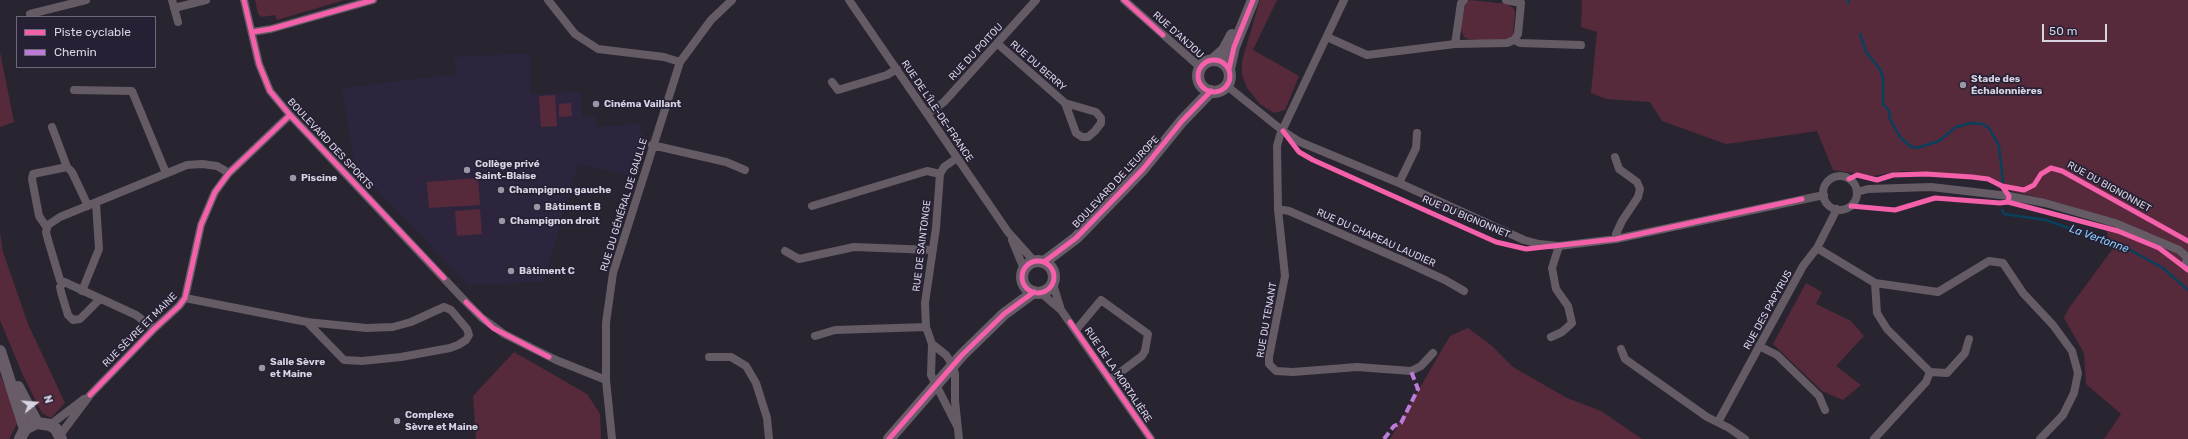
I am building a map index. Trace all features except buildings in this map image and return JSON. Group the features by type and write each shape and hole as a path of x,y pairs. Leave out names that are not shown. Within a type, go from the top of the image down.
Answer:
{"street":[{"path":"31,16 30,14 86,0"},
{"path":"178,22 173,4 206,0"},
{"name":"BOULEVARD DES SPORTS","path":"244,0 264,78 270,91 290,115 482,318 504,334 556,360 606,380"},
{"path":"252,32 271,29 373,0"},
{"path":"548,0 575,34 598,49 664,56 680,62"},
{"name":"RUE DU GÉNÉRAL DE GAULLE","path":"612,439 606,380 606,323 613,273 652,145 680,62 711,20 732,0"},
{"name":"RUE DE L'ÎLE-DE-FRANCE","path":"849,0 1008,232 1024,269"},
{"name":"RUE DU POITOU","path":"928,114 944,102 998,44 1036,0"},
{"name":"RUE D'ANJOU","path":"1124,0 1201,68"},
{"name":"RUE DU TENANT","path":"1344,0 1277,146 1278,209 1285,276 1269,364 1276,371 1294,372 1357,367 1411,371 1421,366 1433,353"},
{"path":"1455,44 1461,3 1464,0"},
{"path":"1327,37 1367,55 1455,44 1507,43 1514,40 1518,34 1522,1 1506,0"},
{"path":"1251,5 1234,47 1227,86 1220,91 1211,91 1201,83 1199,74 1201,68 1224,50 1251,5"},
{"path":"1514,40 1520,43 1580,45"},
{"name":"RUE DU BERRY","path":"998,44 1065,103 1096,112 1101,118 1101,124 1088,137 1082,137 1076,133 1065,103"},
{"path":"1213,60 1220,62 1229,70"},
{"path":"832,82 838,90 887,75 897,69"},
{"name":"BOULEVARD DE L'EUROPE","path":"1182,121 1201,83"},
{"name":"RUE DU BIGNONNET","path":"1227,86 1283,131 1300,142 1399,183 1524,240 1559,246 1616,239 1824,195"},
{"path":"74,90 132,91 166,174"},
{"name":"BOULEVARD DE L'EUROPE","path":"1039,261 1076,238 1144,169 1182,121 1211,91"},
{"name":"RUE SÈVRE ET MAINE","path":"60,437 90,395 154,329 179,306 185,298 204,216 215,192 229,173 290,115"},
{"path":"52,127 68,167 92,204 99,249 82,291"},
{"path":"1399,183 1416,148 1418,133"},
{"path":"652,145 726,162 745,170"},
{"path":"1614,157 1619,169 1637,182 1640,189 1638,197 1622,220 1616,234 1616,239"},
{"path":"812,206 927,171 940,174 944,167 957,158"},
{"path":"47,228 55,219 194,163 217,166 229,173"},
{"path":"68,167 35,173 32,176 39,216 47,228 48,240 59,277 63,283 142,318 154,329"},
{"name":"RUE DE SAINTONGE","path":"934,385 931,375 932,344 926,327 925,303 936,228 940,174"},
{"path":"1839,176 1849,179 1856,187 1857,192 1851,206 1842,210 1828,204 1824,195 1826,184 1839,176"},
{"path":"1857,192 1868,189 1931,187 2009,196 2045,203 2115,223 2179,250 2188,258"},
{"name":"RUE DU CHAPEAU LAUDIER","path":"1278,209 1289,211 1406,262 1445,280 1464,291"},
{"name":"RUE DES PAPYRUS","path":"1718,422 1804,266 1817,248 1837,209"},
{"name":"RUE DE L'ÎLE-DE-FRANCE","path":"1008,232 1039,261"},
{"name":"BOULEVARD DE L'EUROPE","path":"1053,279 1076,238"},
{"path":"1551,337 1562,332 1572,323 1568,306 1556,288 1552,268 1559,246"},
{"path":"785,251 799,259 854,247 932,250"},
{"path":"1817,248 1875,283 1938,292 1989,261 2003,263 2023,293 2053,325 2072,351 2078,374 2074,393 2063,415 2040,439"},
{"path":"889,439 952,364 1004,314 1038,292 1048,290 1053,279 1049,264 1039,261 1024,269 1024,283 1004,314"},
{"name":"RUE DE LA MORTALIÈRE","path":"1053,279 1061,310"},
{"path":"63,283 60,287 61,292 68,315 73,320 80,319 100,299"},
{"path":"1024,283 1038,292"},
{"path":"1875,283 1877,313 1887,329 1930,372 1947,373 1965,353 1969,339"},
{"name":"RUE DE LA MORTALIÈRE","path":"1038,292 1061,310 1151,439"},
{"name":"RUE SÈVRE ET MAINE","path":"185,298 307,322 352,328 386,327 411,322 444,307 451,310 468,329 468,335 462,343 450,348 401,357 362,361 344,360 307,322"},
{"path":"1076,330 1101,300 1148,334 1145,351 1142,356 1110,380"},
{"path":"815,336 835,330 926,327"},
{"name":"RUE DE SAINTONGE","path":"932,344 946,356 952,364"},
{"path":"1759,346 1776,355 1819,396 1825,410"},
{"path":"1621,349 1625,359 1707,418 1718,422 1745,439"},
{"path":"0,351 37,423"},
{"path":"709,356 731,357 746,366 756,383 767,418 769,439"},
{"path":"952,364 956,379 956,426"},
{"path":"6,365 23,434 37,423 50,425 60,437"},
{"path":"1874,439 1926,382 1930,372"},
{"path":"934,385 944,399 956,426 959,439"},
{"name":"RUE SÈVRE ET MAINE","path":"50,425 90,395"}],"shaded area":[{"path":"255,0 344,0 277,20 275,15 262,17 258,14"},
{"path":"1260,0 1277,0 1253,50 1299,76 1285,110 1274,113 1260,104 1247,88 1242,75 1242,61"},
{"path":"1470,0 1508,4 1513,8 1515,11 1513,33 1510,39 1503,42 1468,39 1464,37 1461,30 1465,4"},
{"path":"1582,0 2188,0 2188,439 2104,439 2121,414 2086,384 2084,353 2064,318 2069,308 2112,250 2102,216 2045,199 1998,188 1986,176 1902,171 1872,176 1833,170 1817,131 1726,144 1662,121 1650,102 1606,99 1591,93 1597,32 1581,27"},
{"path":"0,52 14,122 0,127"},
{"name":"Collège privé Saint-Blaise","path":"530,53 531,94 581,92 582,117 595,116 596,127 640,124 640,132 643,133 631,176 579,164 568,194 543,282 469,285 352,164 354,162 342,88 457,74 453,57"},
{"path":"555,95 557,126 541,127 539,96"},
{"path":"571,103 572,116 559,117 559,104"},
{"path":"478,178 480,205 429,208 427,182"},
{"path":"480,209 482,234 457,236 455,211"},
{"path":"0,233 3,252 28,324 65,403 51,418 42,413 22,373 0,320"},
{"path":"1806,283 1822,292 1816,304 1851,321 1864,336 1836,366 1861,385 1843,400 1822,391 1773,344"},
{"path":"1468,328 1492,346 1513,367 1567,398 1601,411 1642,439 1390,439 1450,336"},
{"path":"514,352 587,394 600,414 601,439 476,439 473,396"},
{"path":"0,374 19,420 9,439 0,439"}],"waterway":[{"name":"La Vertonne","path":"1860,34 1866,52 1880,69 1883,78 1883,104 1889,111 1890,119 1900,137 1910,146 1917,148 1939,141 1956,127 1971,123 1983,124 1989,128 1999,146 2003,182"},
{"name":"La Vertonne","path":"2002,210 2004,214 2046,220 2132,251 2163,268 2188,290"}],"marked path":[{"path":"1384,439 1394,426 1401,423 1418,389 1411,371"}],"cycle path":[{"path":"244,0 259,64 270,91 290,115 444,278"},
{"path":"252,32 271,29 373,0"},
{"path":"1124,0 1163,35"},
{"path":"1229,69 1234,47 1253,0"},
{"path":"1214,60 1225,65 1230,76 1225,87 1214,92 1203,87 1198,76 1203,65 1214,60"},
{"path":"1044,262 1076,238 1143,169 1182,121 1211,91"},
{"path":"90,395 154,329 179,306 185,298 201,225 215,192 229,173 290,115"},
{"path":"1283,131 1299,152 1313,160 1496,242 1526,249 1616,239 1802,199"},
{"path":"2002,186 2024,190 2034,185 2041,174 2051,168 2062,171 2188,241"},
{"path":"1849,179 1857,175 1877,180 1893,175 1926,174 1972,177 1988,179 2002,186 2009,196 2008,202 2000,203 1935,198 1895,210 1851,206"},
{"path":"2008,202 2118,231 2159,248 2188,270"},
{"path":"1035,261 1041,261 1051,268 1054,277 1053,283 1047,290 1041,293 1035,293 1025,286 1022,280 1022,274 1029,264 1035,261"},
{"path":"889,439 962,355 1004,314 1034,292"},
{"path":"466,302 493,328 549,357"},
{"path":"1070,322 1151,439"}],"place":[{"name":"Stade des Échalonnières","path":"1963,85"},
{"name":"Cinéma Vaillant","path":"596,104"},
{"name":"Collège privé Saint-Blaise","path":"467,170"},
{"name":"Piscine","path":"293,178"},
{"name":"Champignon gauche","path":"501,190"},
{"name":"Bâtiment B","path":"537,207"},
{"name":"Champignon droit","path":"502,221"},
{"name":"Bâtiment C","path":"511,271"},
{"name":"Salle Sèvre et Maine","path":"262,368"},
{"name":"Complexe Sèvre et Maine","path":"397,421"}]}
